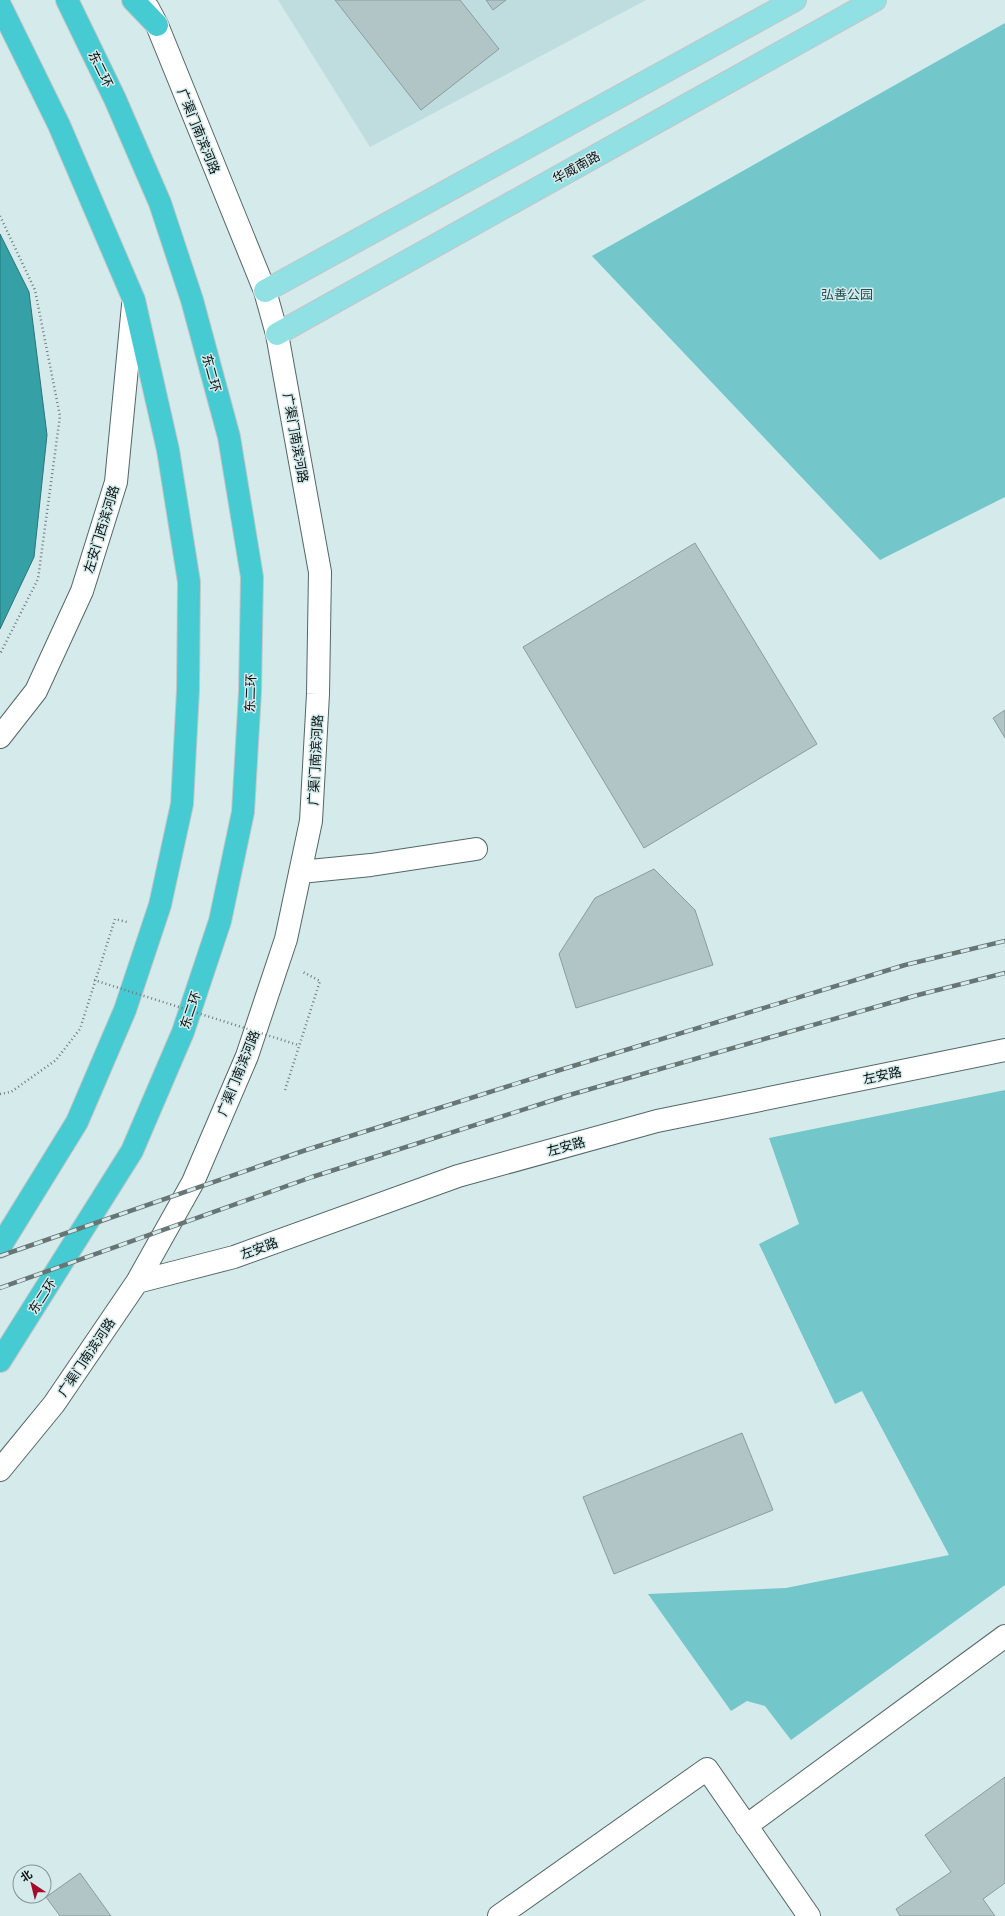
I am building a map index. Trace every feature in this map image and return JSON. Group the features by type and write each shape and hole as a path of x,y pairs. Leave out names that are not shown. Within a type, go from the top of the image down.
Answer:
{"highway":[{"name":"东二环","path":"0,1361 132,1151 183,1032 220,921 243,812 250,692 252,577 227,430 192,300 160,203 115,99 67,0"},
{"path":"133,0 157,25"},
{"path":"0,5 59,125 134,300 168,450 189,582 188,690 182,804 160,905 125,1010 77,1122 0,1247"}],"main road":[{"path":"265,291 796,0"},
{"name":"华威南路","path":"277,334 875,0"}],"street":[{"name":"广渠门南滨河路","path":"0,1470 54,1404 137,1282 193,1182 247,1056 286,939 311,821 318,694 320,572 277,334 265,291 157,25 144,0"},
{"name":"左安门西滨河路","path":"0,737 36,691 82,591 116,482 134,300"},
{"path":"300,872 371,865 476,849"},
{"name":"左安路","path":"137,1282 234,1257 458,1176 657,1121 1005,1050"},
{"path":"746,1826 1005,1636"},
{"path":"499,1916 707,1769 809,1916"}],"path":[{"path":"0,216 35,290 60,416 38,579 0,654"},
{"path":"0,1094 11,1092 56,1060 80,1030 94,980 115,919"},
{"path":"94,980 298,1045"},
{"path":"285,1090 298,1045 320,981"}],"shaded area":[{"path":"278,0 646,0 370,147"},
{"path":"0,234 29,292 47,435 34,557 0,629"}],"green space":[{"name":"弘善公园","path":"1005,23 1005,497 880,560 592,256"},
{"path":"1005,1090 1005,1585 791,1740 765,1706 747,1701 731,1711 648,1594 786,1588 949,1555 862,1391 835,1404 759,1244 799,1224 769,1138"}],"building":[{"path":"335,0 460,0 499,49 421,110"},
{"path":"486,0 506,0 493,10"},
{"path":"695,543 817,744 644,848 523,647"},
{"path":"1005,710 1005,738 993,718"},
{"path":"654,869 695,910 713,965 576,1008 559,954 595,898"},
{"path":"742,1433 773,1510 614,1574 583,1497"},
{"path":"1005,1777 1005,1883 983,1899 995,1916 900,1916 896,1909 951,1872 925,1835"},
{"path":"80,1873 111,1916 60,1916 51,1904 52,1893"}],"railway":[{"path":"0,1256 303,1151 550,1073 905,965 1005,941"},
{"path":"0,1288 312,1177 566,1096 914,996 1005,973"}]}
